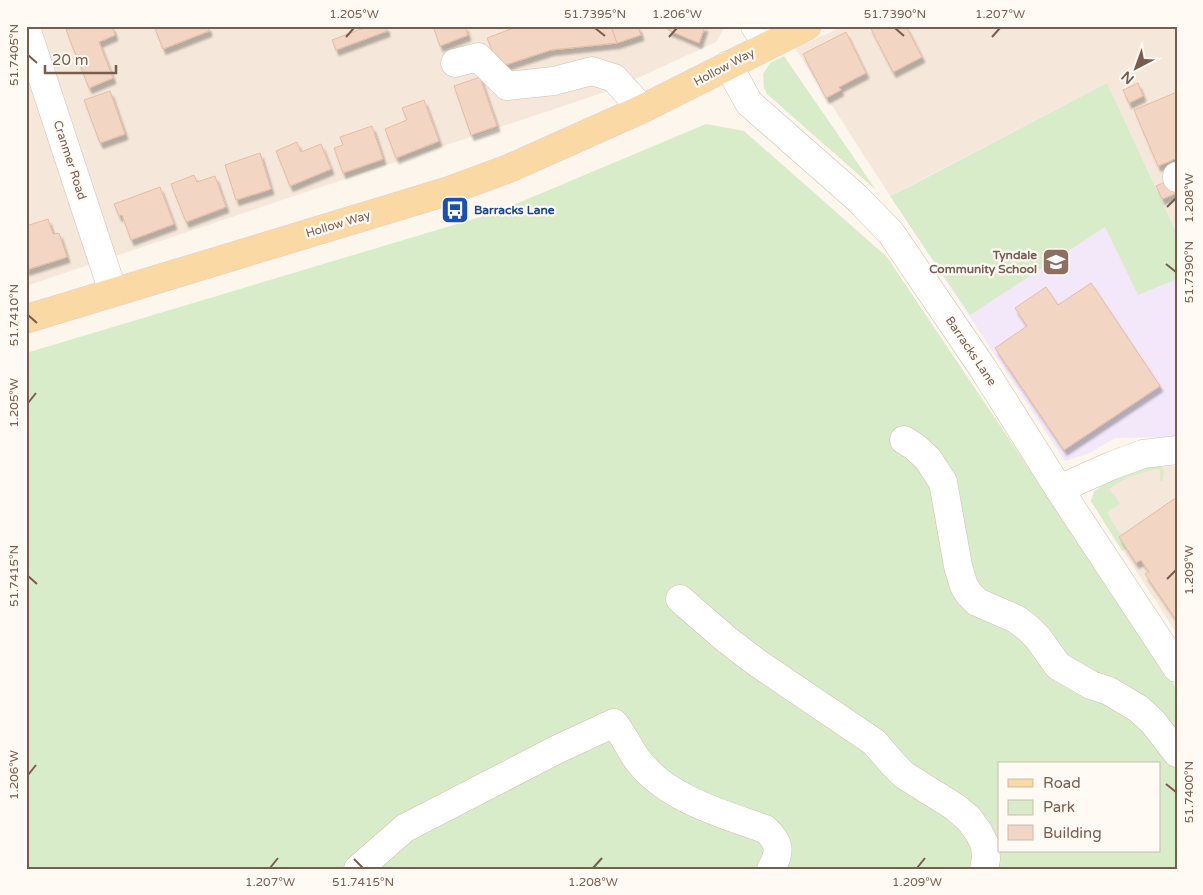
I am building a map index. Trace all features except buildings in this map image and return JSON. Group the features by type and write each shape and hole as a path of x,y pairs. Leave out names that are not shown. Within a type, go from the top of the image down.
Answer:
{"main road":[{"name":"Hollow Way","path":"26,319 445,192 510,168 642,109 728,65 761,36 807,26"}],"street":[{"name":"Cranmer Road","path":"26,28 113,292"},
{"path":"456,63 478,57 507,86 554,81 592,71 614,78 642,109"},
{"name":"Barracks Lane","path":"728,65 748,103 857,198 891,233 982,367 1059,489 1177,668"},
{"path":"904,440 928,459 943,482 958,566 964,586 970,594 977,602 1016,619 1028,628 1038,638 1058,666 1092,685 1109,691 1139,709 1153,722 1177,753"},
{"path":"1059,489 1143,454 1177,450"},
{"path":"680,599 756,662 874,742 904,775 955,807 979,833 985,846 986,859 984,869"},
{"path":"358,869 405,828 614,723 637,759 657,781 689,799 765,829 772,835 776,842 778,858 771,869"}],"shaded area":[{"path":"26,26 725,26 716,42 614,89 26,286"},
{"path":"844,26 1177,26 1177,234 1107,83 890,196 795,48"},
{"name":"Tyndale Community School","path":"1107,83 1177,234 1177,437 1115,438 1090,453 1065,461 890,196"},
{"path":"1155,466 1177,466 1177,634 1091,501 1094,492 1098,489 1140,469"}],"green space":[{"path":"784,56 876,190 767,94 764,88 763,74 770,63"},
{"path":"1107,83 1177,234 1177,279 1138,295 1105,227 970,315 890,196"},
{"path":"706,124 744,131 887,257 1177,689 1177,869 26,869 26,353 497,212"},
{"path":"1160,466 1164,470 1162,481 1160,481 1160,470 1156,469 1128,477 1109,489 1120,503 1107,513 1120,534 1122,533 1129,547 1122,551 1091,501 1094,492 1108,482 1125,474"}],"place":[{"name":"Barracks Lane","path":"455,210"},
{"name":"Tyndale Community School","path":"1056,262"}]}
